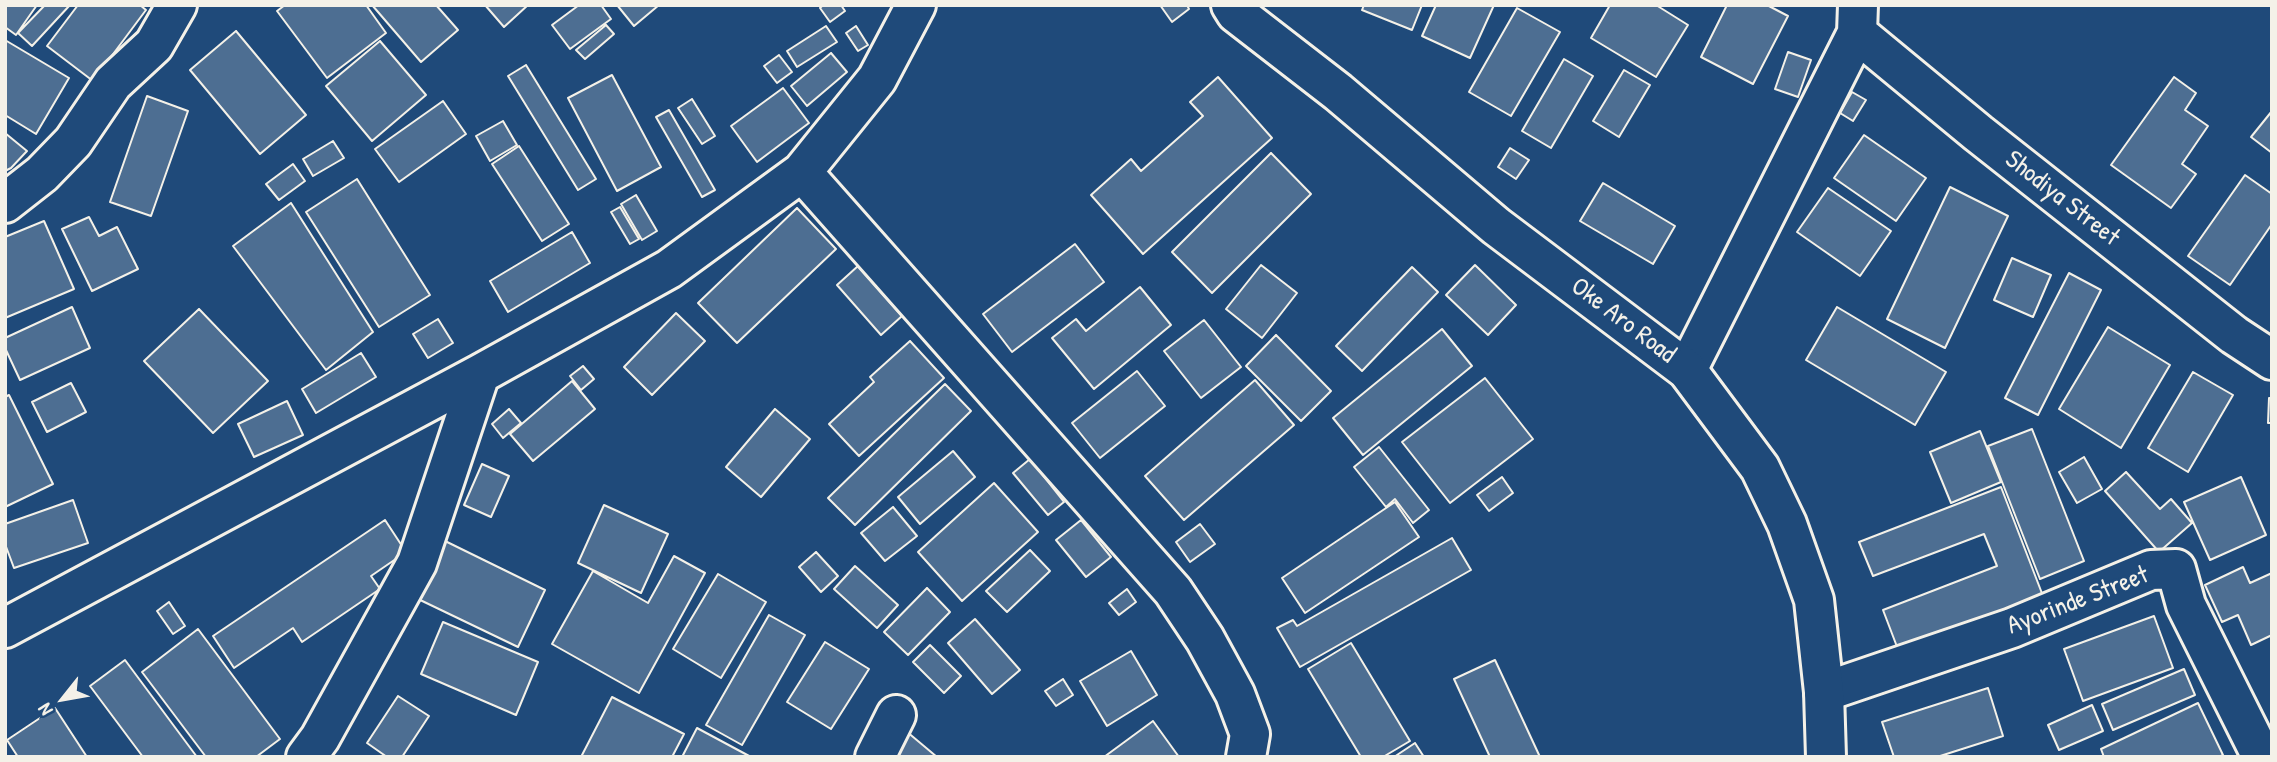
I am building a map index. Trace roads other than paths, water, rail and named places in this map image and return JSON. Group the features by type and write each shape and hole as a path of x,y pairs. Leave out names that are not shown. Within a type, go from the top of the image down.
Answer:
{"street":[{"path":"5,203 42,174 73,142 113,83 154,45 177,5"},
{"path":"5,628 670,270 802,172 877,79 916,5"},
{"name":"Oke Aro Road","path":"1231,5 1236,13 1338,92 1496,226 1688,370 1760,468 1787,524 1814,600 1824,692 1826,757"},
{"name":"Shodiya Street","path":"1688,370 1858,19 1978,133 2223,327 2272,360"},
{"path":"802,172 1173,591 1205,639 1235,694 1250,734 1246,757"},
{"path":"324,750 417,563 480,374"},
{"name":"Ayorinde Street","path":"1824,692 2012,628 2151,570 2176,569 2186,605 2262,757"},
{"path":"875,757 896,715"}]}
